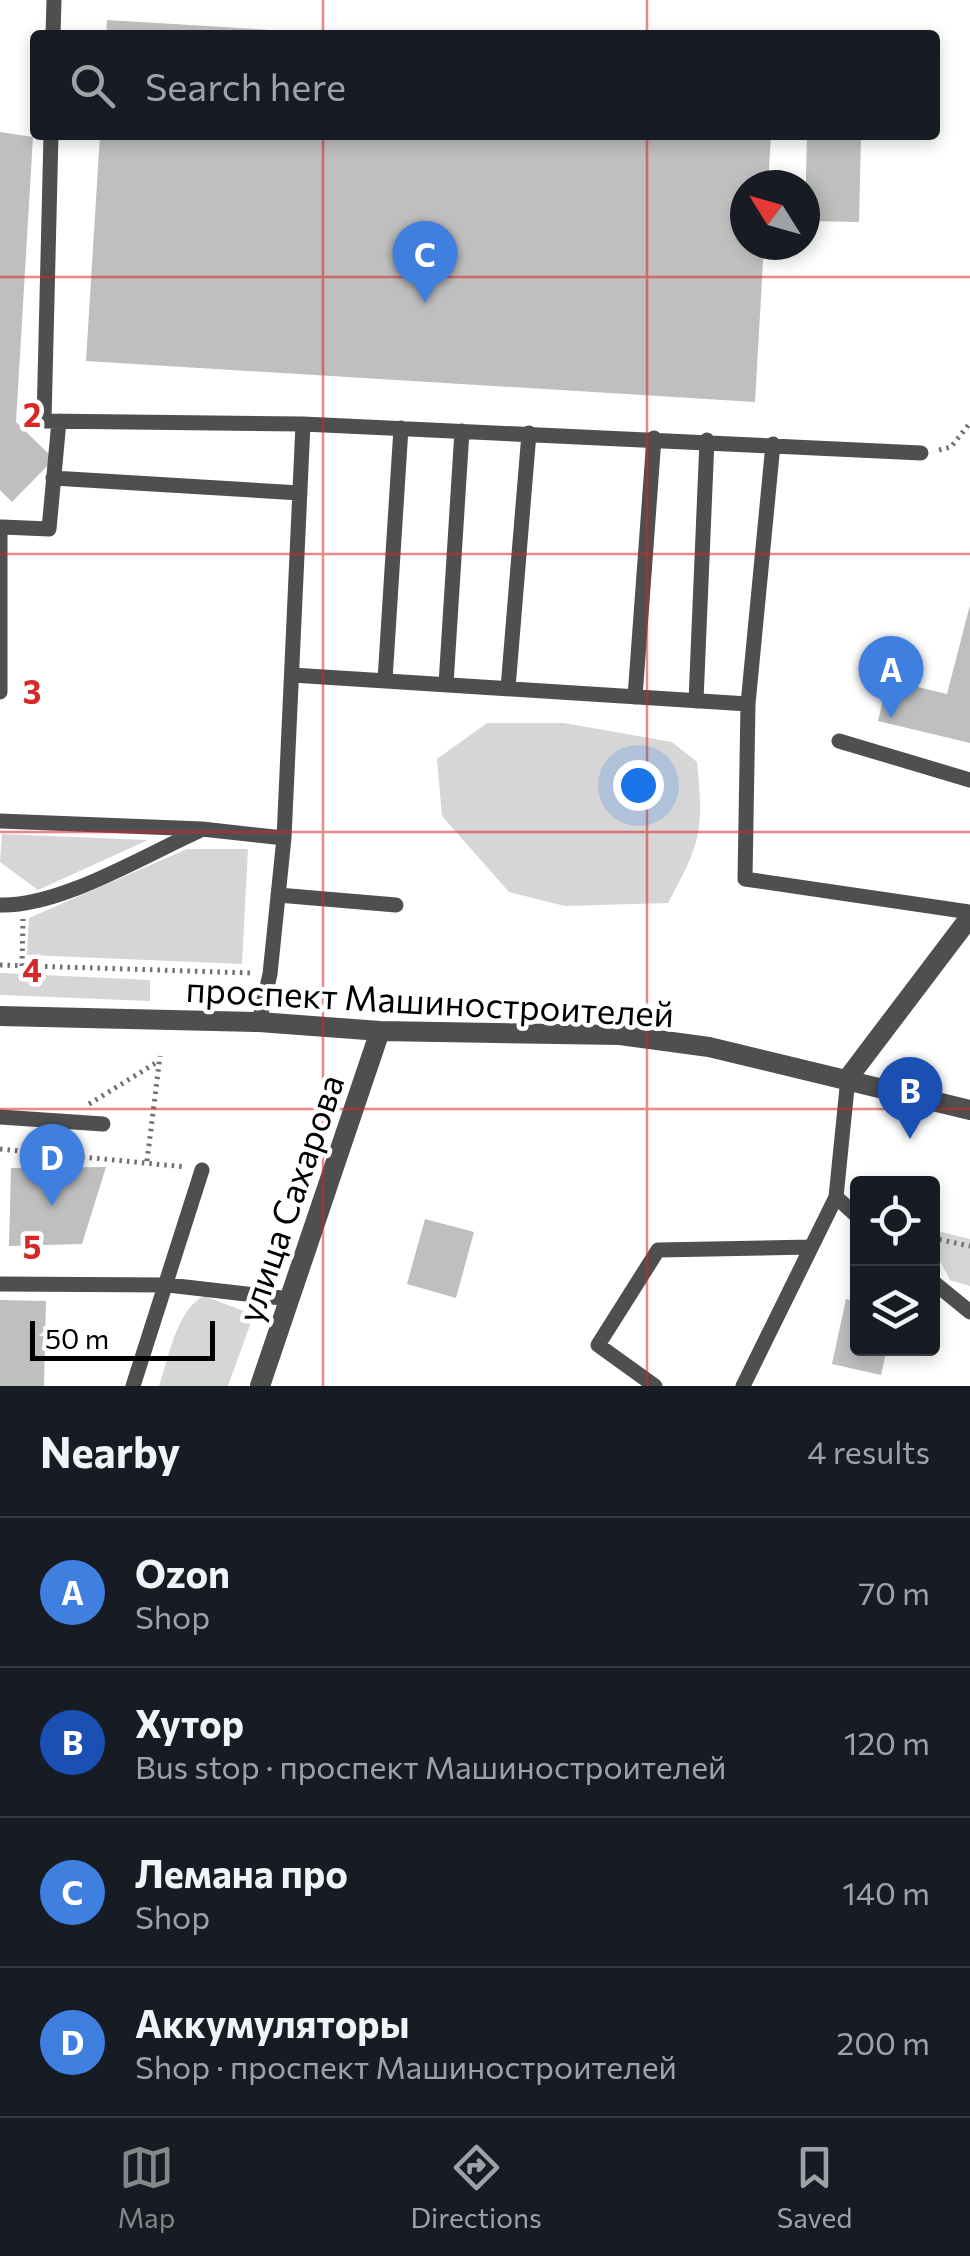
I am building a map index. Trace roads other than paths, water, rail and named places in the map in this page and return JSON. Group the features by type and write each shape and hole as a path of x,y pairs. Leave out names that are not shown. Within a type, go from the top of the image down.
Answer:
{"street":[{"path":"848,1078 970,914"},
{"name":"проспект Машиностроителей","path":"0,1016 258,1022 380,1031 620,1035 709,1047 970,1110"},
{"name":"улица Сахарова","path":"260,1386 380,1031"}],"lane":[{"path":"53,30 54,0"},
{"path":"51,140 44,421 303,424 921,453"},
{"path":"0,692 1,527 48,530 59,421"},
{"path":"258,1022 270,974 284,838 303,424"},
{"path":"386,680 402,428"},
{"path":"446,684 462,430"},
{"path":"508,688 529,433"},
{"path":"635,697 654,438"},
{"path":"696,700 707,440"},
{"path":"772,444 748,704 744,880 970,914"},
{"path":"52,478 300,493"},
{"path":"292,674 748,704"},
{"path":"839,741 970,780"},
{"path":"0,821 202,830 284,838"},
{"path":"0,904 24,905 202,830"},
{"path":"278,896 396,905"},
{"path":"742,1386 836,1196 848,1078"},
{"path":"0,1117 104,1124"},
{"path":"133,1386 202,1170"},
{"path":"836,1196 850,1209"},
{"path":"656,1386 598,1345 658,1250 811,1247"},
{"path":"0,1284 168,1285 290,1299"},
{"path":"940,1288 970,1312"}],"place":[{"name":"Лемана про","path":"425,303"},
{"name":"Ozon","path":"891,718"},
{"name":"Хутор","path":"910,1139"},
{"name":"Аккумуляторы","path":"52,1206"}]}
